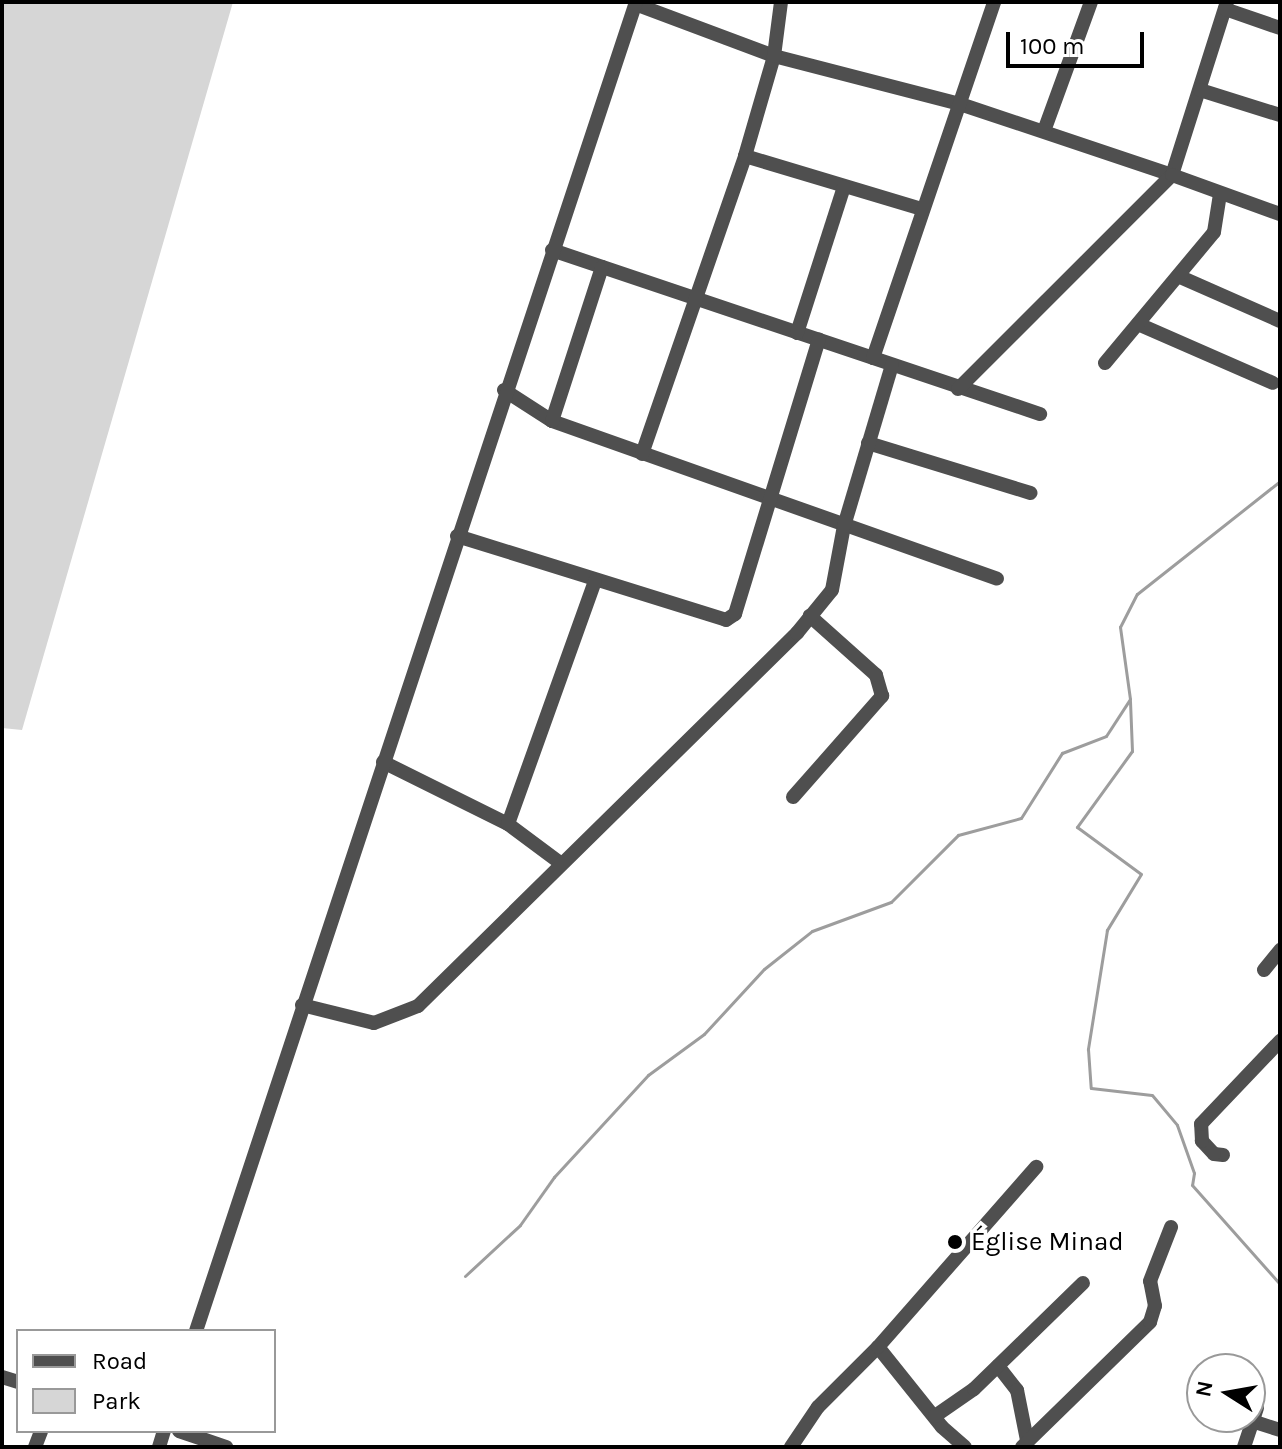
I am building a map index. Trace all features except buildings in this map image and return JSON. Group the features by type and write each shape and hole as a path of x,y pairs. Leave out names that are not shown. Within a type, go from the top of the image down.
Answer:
{"street":[{"path":"642,454 692,298 745,156 774,56 781,2"},
{"path":"873,358 994,2"},
{"path":"1044,131 1091,2"},
{"path":"197,1329 504,390 636,3 774,56 960,104 1280,214"},
{"path":"958,389 1172,175 1226,6 1280,28"},
{"path":"1200,90 1280,115"},
{"path":"745,156 922,209"},
{"path":"797,333 844,187"},
{"path":"1105,363 1214,232 1220,193"},
{"path":"552,250 958,389 1040,414"},
{"path":"552,421 602,267"},
{"path":"1178,276 1280,321"},
{"path":"1138,324 1273,383"},
{"path":"457,536 726,620 735,614 819,340"},
{"path":"302,1005 374,1023 408,1013 810,616 832,590 844,526 892,365"},
{"path":"504,390 552,421 997,579"},
{"path":"868,443 1031,493"},
{"path":"508,824 595,581"},
{"path":"793,797 882,696 883,688 876,675 810,616"},
{"path":"383,762 508,824 559,862"},
{"path":"1264,970 1280,950"},
{"path":"1223,1155 1214,1154 1202,1141 1201,1124 1280,1041"},
{"path":"791,1447 818,1407 878,1347 1036,1167"},
{"path":"1024,1444 1150,1322 1155,1306 1150,1281 1171,1227"},
{"path":"935,1416 998,1366 1083,1283"},
{"path":"878,1347 965,1447"},
{"path":"998,1366 1017,1390 1024,1444"},
{"path":"1244,1447 1255,1415 1280,1430"},
{"path":"185,1433 226,1447"}],"green space":[{"path":"2,2 233,2 22,730 2,728"}],"waterway":[{"path":"465,1276 520,1225 554,1177 648,1075 704,1034 764,969 812,931 891,902 958,835 1021,818 1062,753 1106,736 1130,699 1120,627 1137,594 1280,481"},
{"path":"1130,701 1132,751 1077,827 1141,874 1107,930 1088,1049 1091,1088 1152,1095 1177,1125 1194,1173 1192,1185 1280,1284"}],"place":[{"name":"Église Minad","path":"955,1242"}]}
